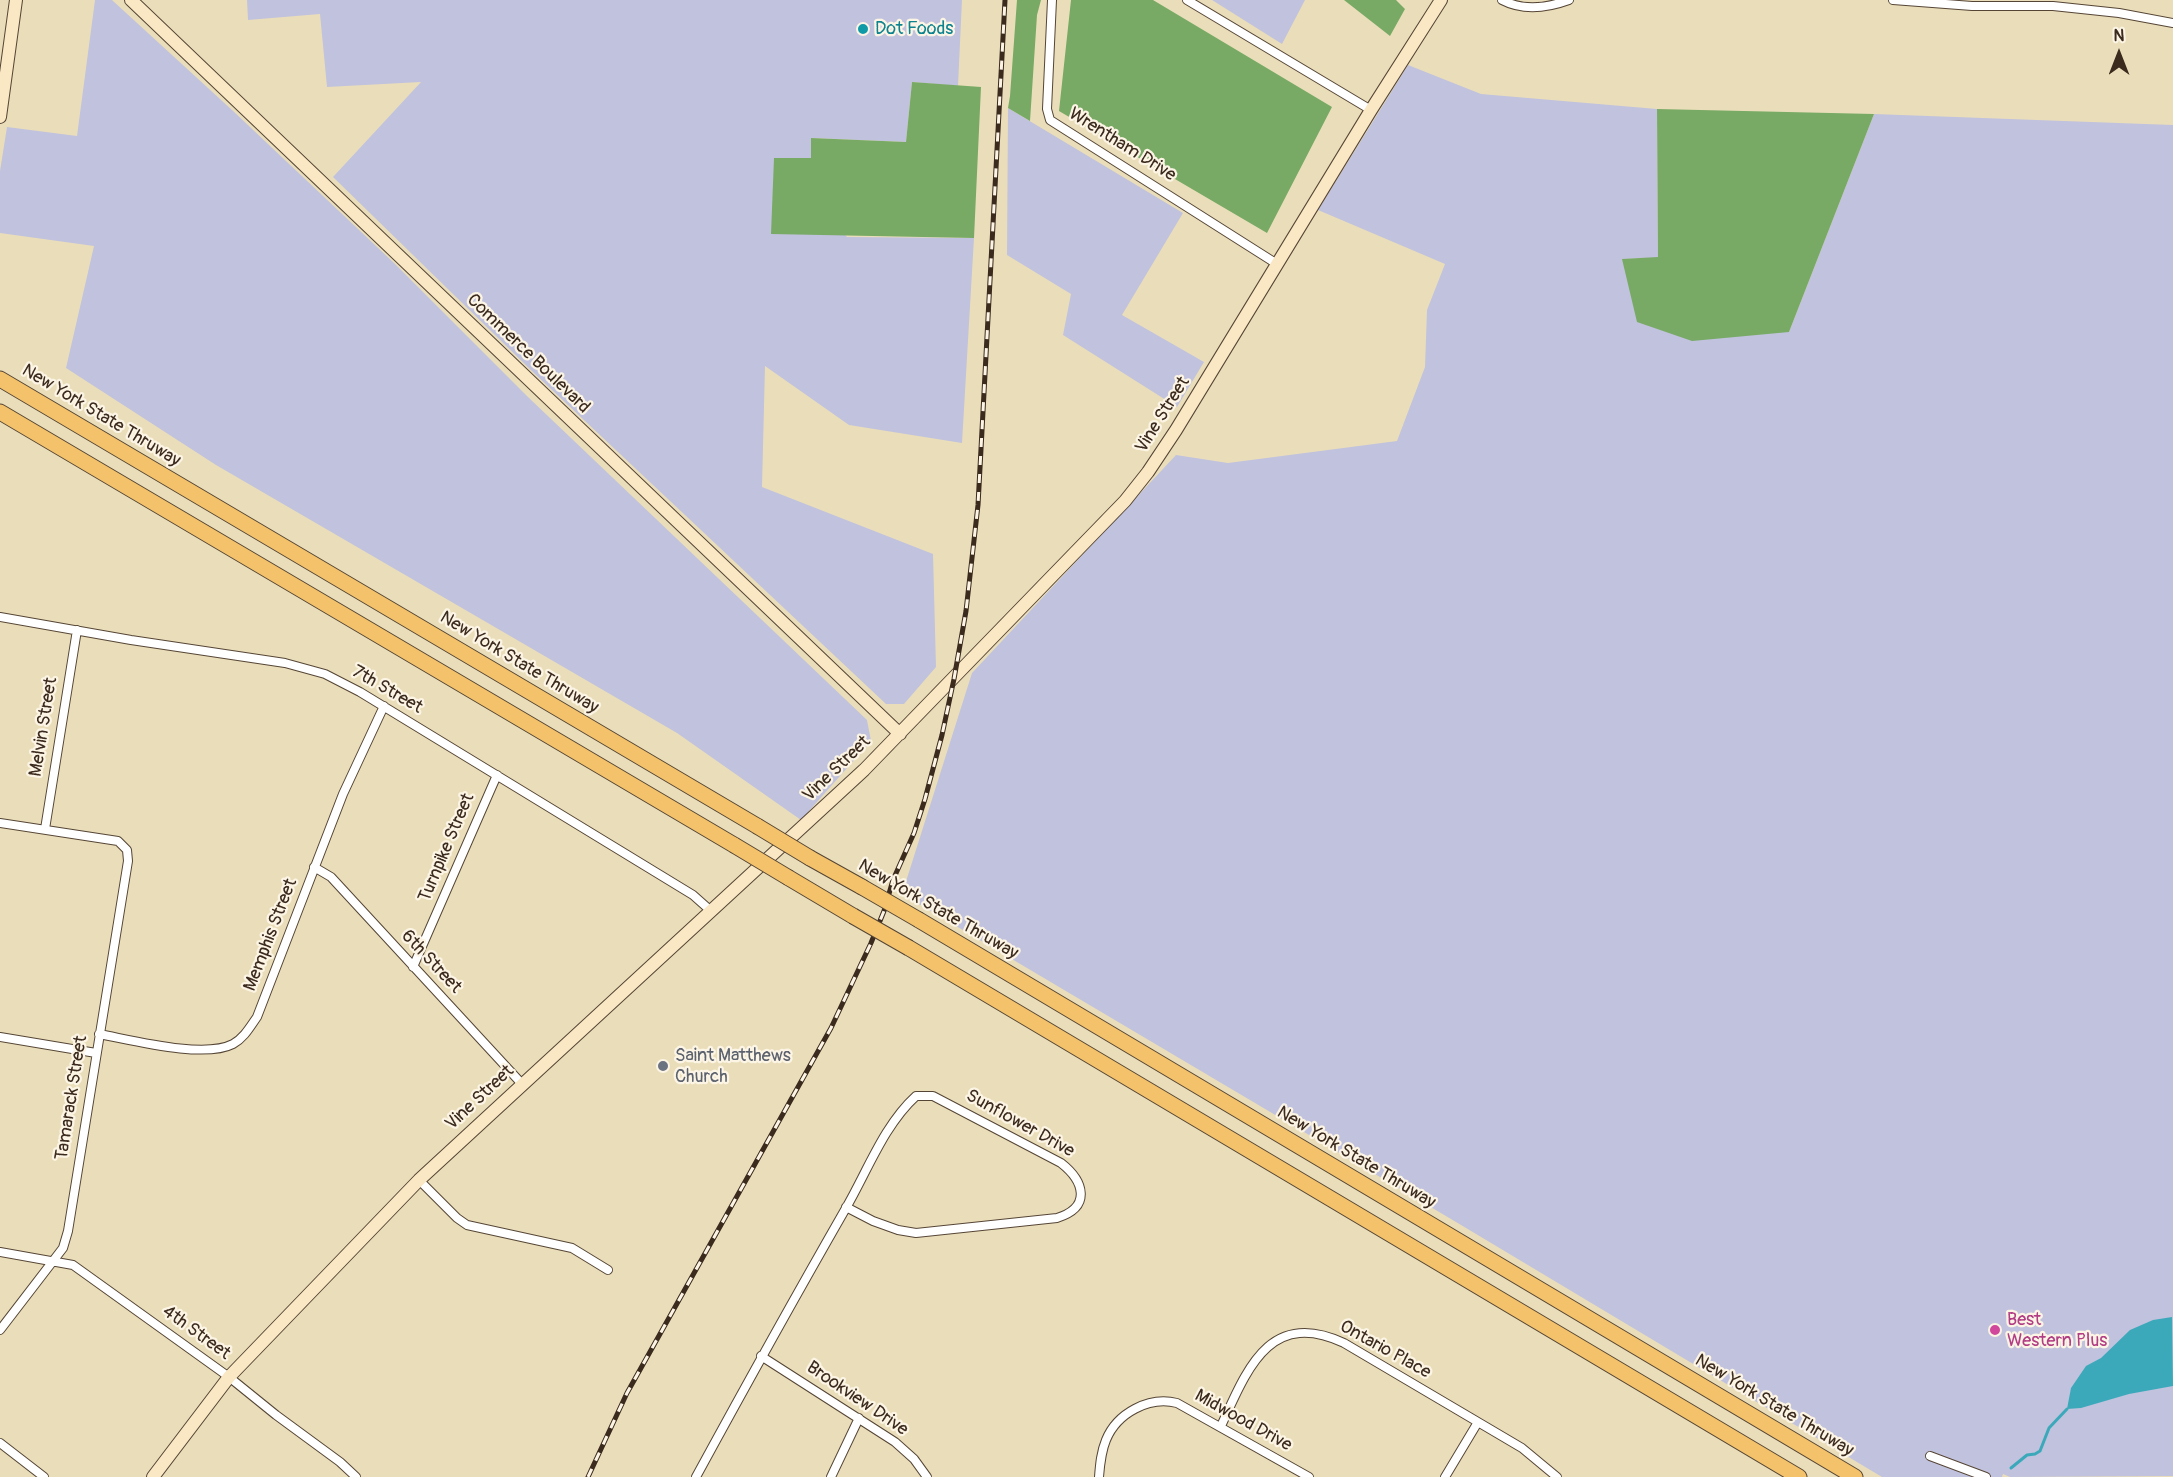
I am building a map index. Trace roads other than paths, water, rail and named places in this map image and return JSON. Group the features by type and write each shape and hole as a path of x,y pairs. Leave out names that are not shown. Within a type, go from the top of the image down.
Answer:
{"highway":[{"name":"New York State Thruway","path":"0,379 810,858 919,920 1855,1477"},
{"path":"0,412 909,948 1799,1477"}],"street":[{"path":"0,117 16,0"},
{"name":"Commerce Boulevard","path":"131,0 900,734"},
{"name":"Wrentham Drive","path":"1052,0 1047,109 1050,120 1277,264"},
{"path":"1187,0 1371,110"},
{"name":"Vine Street","path":"153,1477 229,1377 419,1180 864,770 1125,501 1176,430 1371,110 1441,0"},
{"path":"1502,0 1515,6 1528,8 1569,0"},
{"path":"1893,0 1972,6 2053,6 2119,13 2173,23"},
{"name":"7th Street","path":"0,617 285,663 326,674 384,706 693,895 711,911"},
{"name":"Melvin Street","path":"45,829 77,630"},
{"name":"Memphis Street","path":"99,1034 207,1050 233,1044 244,1036 257,1017 343,794 384,706"},
{"name":"Turnpike Street","path":"413,967 497,775"},
{"path":"0,823 45,829"},
{"name":"Tamarack Street","path":"0,1330 63,1248 68,1231 128,861 127,850 118,841 45,829"},
{"name":"6th Street","path":"314,867 331,877 522,1084"},
{"path":"0,1037 96,1053"},
{"name":"Sunflower Drive","path":"696,1477 761,1356 887,1134 906,1105 916,1096 926,1095 956,1107 1060,1163 1078,1181 1081,1194 1075,1209 1058,1218 938,1232 916,1233 898,1230 873,1221 846,1207"},
{"path":"419,1180 467,1225 572,1248 608,1270"},
{"name":"4th Street","path":"0,1252 73,1265 229,1377 340,1462 356,1477"},
{"name":"Ontario Place","path":"1221,1426 1241,1383 1259,1353 1273,1342 1293,1334 1318,1334 1332,1338 1522,1448 1557,1477"},
{"name":"Brookview Drive","path":"761,1356 895,1442 914,1459 927,1477"},
{"name":"Midwood Drive","path":"1099,1477 1101,1455 1109,1433 1124,1416 1138,1407 1157,1401 1170,1401 1221,1426 1309,1477"},
{"path":"831,1477 859,1418"},
{"path":"1445,1477 1478,1422"},
{"path":"0,1443 44,1477"},
{"path":"1930,1456 1986,1477"}],"water":[{"path":"2172,1317 2173,1386 2129,1394 2081,1408 2067,1409 2071,1388 2086,1366 2101,1358 2130,1330 2153,1320"}],"waterway":[{"path":"2011,1468 2027,1455 2040,1451 2049,1428 2067,1409"}],"railway":[{"path":"588,1477 627,1393 831,1028 871,943 925,799 954,679 966,611 978,505 1005,0"}],"place":[{"name":"Dot Foods","path":"863,29"},
{"name":"Saint Matthews Church","path":"663,1066"},
{"name":"Best Western Plus","path":"1995,1330"}]}
